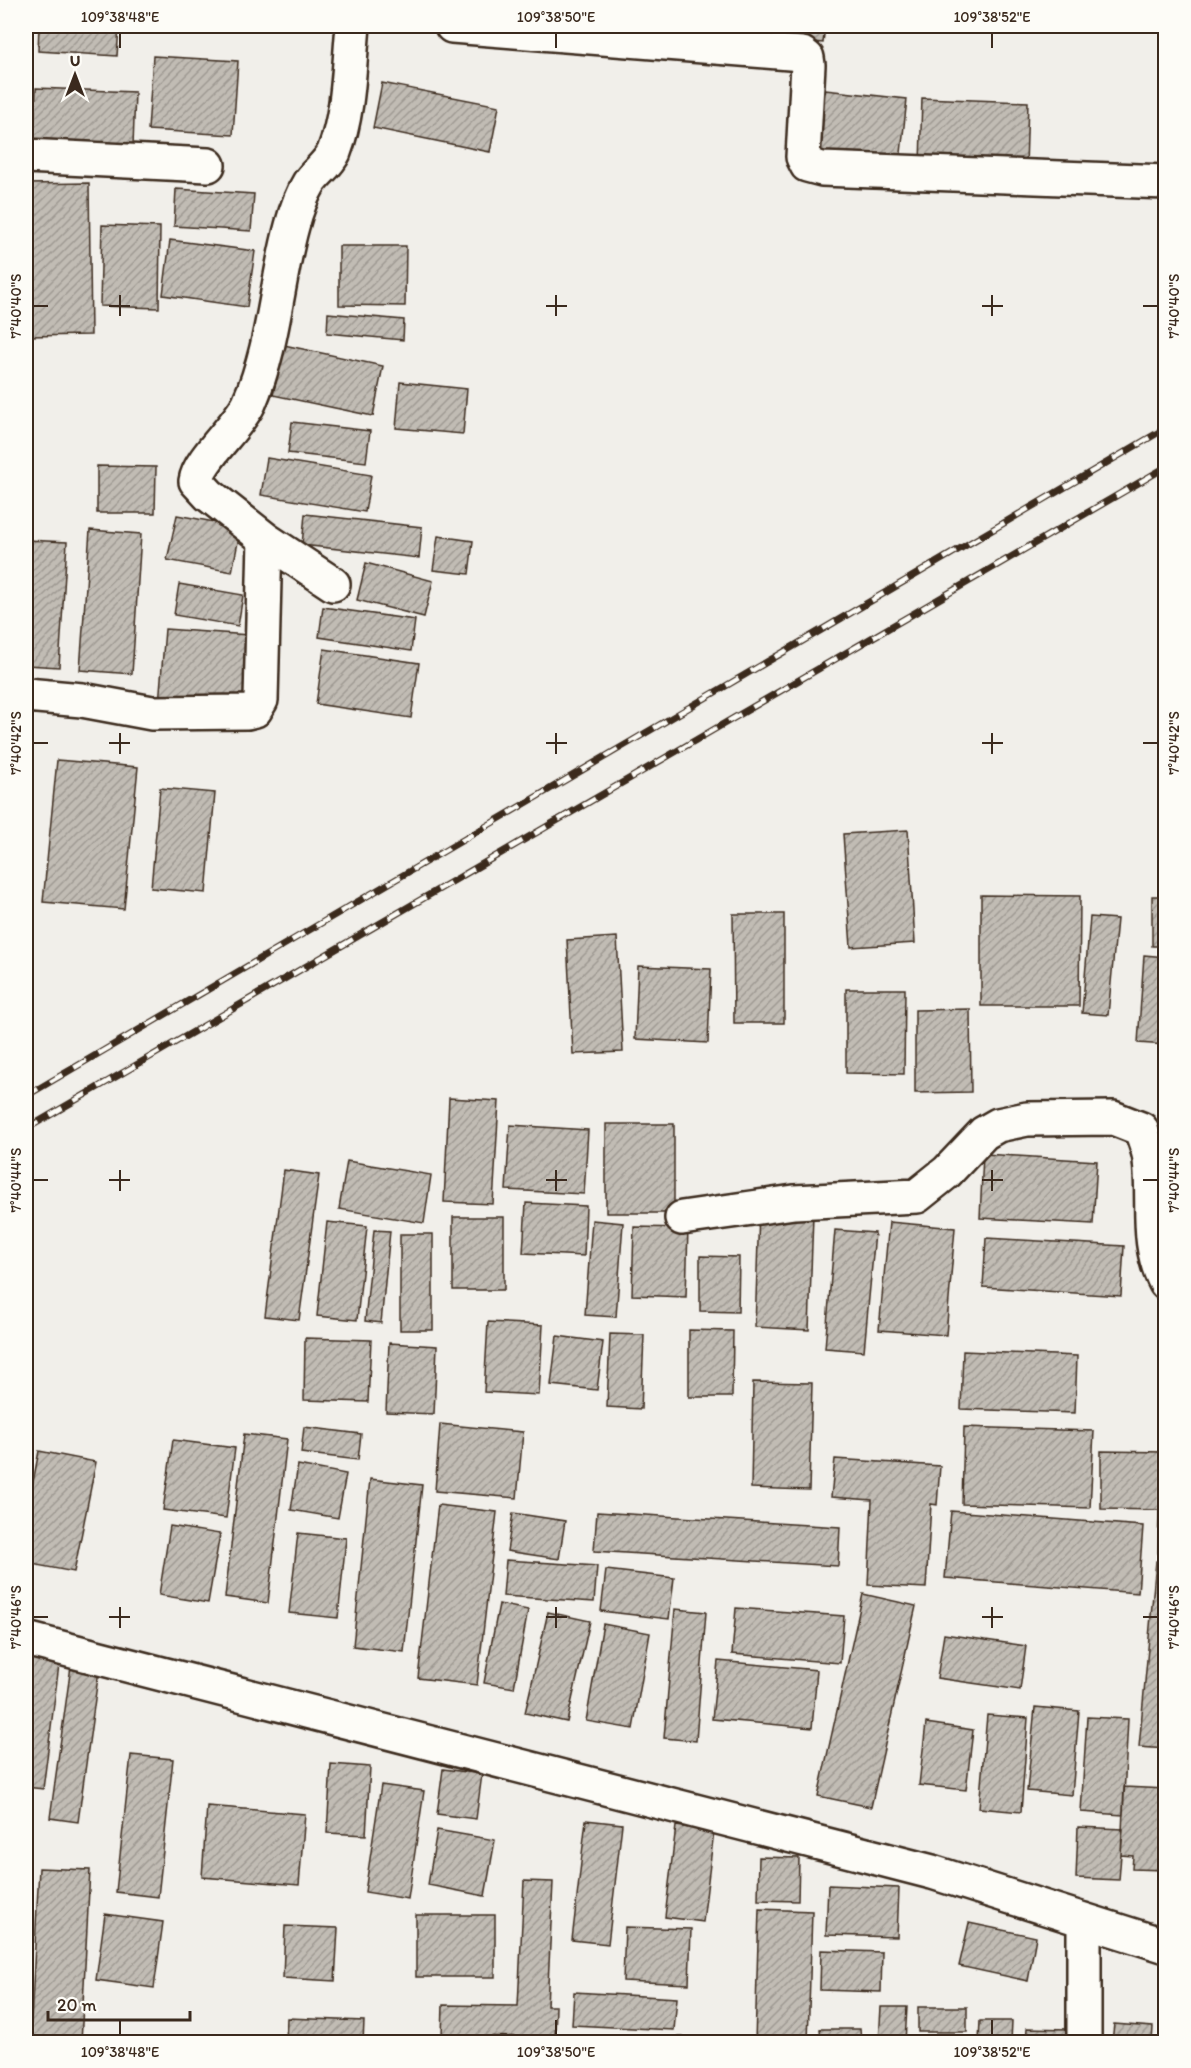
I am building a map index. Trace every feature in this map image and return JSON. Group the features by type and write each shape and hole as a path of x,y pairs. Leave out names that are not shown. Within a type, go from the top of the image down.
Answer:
{"street":[{"path":"333,584 266,539 199,486 196,481 197,471 230,433 248,404 269,343 292,226 310,181 322,172 334,152 345,105 352,26"},
{"path":"452,26 802,54 807,57 808,65 803,157 807,165 822,169 1166,182"},
{"path":"26,156 208,165"},
{"path":"26,696 82,700 152,713 255,710 261,700 266,539"},
{"path":"682,1218 794,1202 917,1196 947,1172 984,1133 998,1125 1041,1118 1113,1118 1141,1129 1150,1159 1151,1227 1159,1270 1166,1283"},
{"path":"26,1639 932,1872 1166,1946"},
{"path":"1084,1920 1084,2043"}],"building":[{"path":"39,26 119,26 117,56 38,51"},
{"path":"654,26 825,26 823,43"},
{"path":"153,56 238,61 233,135 148,130"},
{"path":"382,83 499,106 490,152 373,128"},
{"path":"36,88 135,92 133,146 34,141"},
{"path":"825,90 907,99 900,162 818,153"},
{"path":"922,98 1028,102 1026,167 920,163"},
{"path":"89,183 91,335 26,336 26,184"},
{"path":"176,189 254,194 251,231 174,226"},
{"path":"102,225 160,227 159,308 100,306"},
{"path":"170,240 255,251 247,307 163,295"},
{"path":"339,246 406,246 405,306 339,305"},
{"path":"328,313 404,320 403,340 327,333"},
{"path":"284,345 383,366 373,416 273,395"},
{"path":"400,382 467,389 463,434 396,428"},
{"path":"292,422 370,431 366,462 288,453"},
{"path":"267,458 371,475 365,512 261,495"},
{"path":"97,466 156,467 155,513 97,513"},
{"path":"305,514 422,527 419,558 302,545"},
{"path":"177,515 241,527 232,572 167,560"},
{"path":"90,530 141,534 132,674 80,670"},
{"path":"438,536 473,541 469,574 433,570"},
{"path":"26,540 67,542 59,667 26,665"},
{"path":"366,563 433,581 424,617 357,600"},
{"path":"179,584 243,595 238,626 174,615"},
{"path":"323,607 415,620 411,651 319,637"},
{"path":"165,629 249,635 243,710 159,704"},
{"path":"324,649 419,663 411,718 316,704"},
{"path":"57,760 138,767 124,909 43,902"},
{"path":"160,788 215,793 206,893 151,888"},
{"path":"908,830 915,943 851,947 843,834"},
{"path":"981,895 1080,896 1079,1006 981,1006"},
{"path":"1152,896 1166,896 1166,946 1152,946"},
{"path":"733,914 784,914 784,1023 734,1023"},
{"path":"1090,917 1117,919 1108,1015 1082,1013"},
{"path":"617,937 623,1052 573,1054 567,940"},
{"path":"1144,955 1166,957 1166,1045 1138,1043"},
{"path":"638,966 711,969 708,1043 635,1039"},
{"path":"846,989 905,989 904,1074 846,1073"},
{"path":"970,1009 971,1092 915,1093 915,1010"},
{"path":"449,1098 499,1101 493,1204 444,1202"},
{"path":"606,1124 674,1124 674,1213 606,1213"},
{"path":"510,1125 588,1130 584,1194 506,1190"},
{"path":"983,1154 1097,1161 1093,1224 980,1218"},
{"path":"347,1161 431,1175 424,1223 339,1209"},
{"path":"284,1170 319,1175 299,1320 265,1316"},
{"path":"526,1203 586,1206 584,1256 523,1253"},
{"path":"759,1213 813,1215 809,1330 755,1327"},
{"path":"453,1217 504,1217 504,1290 453,1290"},
{"path":"592,1220 623,1223 616,1317 585,1315"},
{"path":"327,1222 367,1226 357,1320 317,1316"},
{"path":"889,1222 955,1228 946,1335 879,1330"},
{"path":"634,1227 688,1228 686,1297 632,1295"},
{"path":"374,1230 390,1231 381,1323 365,1321"},
{"path":"835,1230 875,1233 864,1351 825,1348"},
{"path":"400,1234 433,1234 433,1330 400,1330"},
{"path":"986,1238 1124,1246 1121,1296 983,1287"},
{"path":"700,1256 739,1257 738,1312 700,1311"},
{"path":"488,1322 543,1325 539,1395 484,1392"},
{"path":"689,1330 733,1331 732,1397 689,1397"},
{"path":"610,1334 644,1335 641,1409 607,1407"},
{"path":"557,1336 603,1342 597,1390 551,1385"},
{"path":"305,1338 371,1340 368,1402 304,1400"},
{"path":"389,1343 437,1346 434,1414 386,1412"},
{"path":"963,1351 1077,1356 1075,1413 961,1409"},
{"path":"753,1382 812,1383 809,1490 751,1488"},
{"path":"440,1424 523,1432 517,1498 435,1491"},
{"path":"304,1427 361,1434 358,1460 301,1453"},
{"path":"964,1427 1094,1431 1090,1508 962,1504"},
{"path":"244,1434 287,1439 268,1603 225,1597"},
{"path":"173,1440 235,1448 226,1518 163,1510"},
{"path":"39,1451 96,1462 74,1572 26,1563 26,1518"},
{"path":"1101,1451 1166,1452 1166,1553 1158,1553 1159,1510 1101,1509"},
{"path":"835,1459 940,1466 937,1505 931,1504 926,1588 868,1585 872,1500 831,1497"},
{"path":"298,1465 346,1474 338,1518 291,1510"},
{"path":"370,1479 422,1485 404,1652 353,1646"},
{"path":"438,1505 497,1512 477,1685 418,1678"},
{"path":"951,1511 1143,1526 1138,1593 945,1578"},
{"path":"597,1512 840,1527 838,1566 594,1551"},
{"path":"513,1513 565,1521 559,1559 507,1551"},
{"path":"170,1526 220,1534 208,1603 159,1595"},
{"path":"298,1533 346,1538 338,1618 289,1613"},
{"path":"506,1560 597,1566 594,1602 503,1596"},
{"path":"1156,1561 1166,1562 1166,1749 1139,1747"},
{"path":"606,1570 674,1578 669,1619 601,1611"},
{"path":"863,1594 916,1606 871,1807 818,1796"},
{"path":"499,1604 528,1610 514,1688 484,1683"},
{"path":"736,1608 844,1616 840,1663 732,1654"},
{"path":"675,1609 706,1612 696,1741 664,1738"},
{"path":"548,1612 590,1621 567,1722 525,1713"},
{"path":"603,1624 650,1633 633,1729 586,1721"},
{"path":"944,1634 1026,1646 1020,1690 937,1678"},
{"path":"30,1653 60,1657 43,1789 26,1787 26,1689"},
{"path":"718,1661 817,1670 812,1728 712,1719"},
{"path":"71,1666 99,1670 78,1822 50,1818"},
{"path":"1035,1707 1079,1711 1072,1795 1027,1791"},
{"path":"987,1715 1028,1718 1021,1812 979,1808"},
{"path":"1087,1717 1128,1719 1123,1815 1081,1812"},
{"path":"926,1723 973,1730 966,1790 919,1785"},
{"path":"131,1755 173,1759 158,1897 116,1892"},
{"path":"331,1764 370,1767 366,1835 327,1833"},
{"path":"443,1769 482,1774 476,1819 437,1814"},
{"path":"381,1785 424,1791 408,1899 365,1892"},
{"path":"1124,1787 1166,1789 1166,1870 1132,1869 1133,1856 1121,1855"},
{"path":"207,1806 305,1814 299,1885 202,1877"},
{"path":"586,1820 622,1824 608,1944 572,1940"},
{"path":"676,1826 714,1831 703,1922 665,1917"},
{"path":"1078,1827 1123,1829 1119,1880 1076,1878"},
{"path":"26,1830 31,1830 26,1875"},
{"path":"437,1830 495,1840 485,1896 428,1885"},
{"path":"759,1857 799,1858 798,1901 758,1900"},
{"path":"39,1868 90,1870 81,2042 30,2042"},
{"path":"524,1881 553,1882 547,2006 556,2006 555,2037 442,2036 443,2005 518,2006"},
{"path":"828,1885 899,1888 897,1937 826,1935"},
{"path":"759,1909 812,1911 808,2042 755,2042"},
{"path":"105,1914 163,1922 154,1988 96,1980"},
{"path":"416,1915 495,1915 495,1977 416,1977"},
{"path":"969,1923 1036,1937 1028,1981 959,1966"},
{"path":"285,1926 338,1928 335,1981 283,1978"},
{"path":"625,1927 691,1929 689,1984 623,1981"},
{"path":"26,1947 31,1948 26,2041"},
{"path":"821,1950 882,1952 881,1992 820,1990"},
{"path":"574,1992 677,1998 674,2030 572,2025"},
{"path":"881,2007 907,2007 905,2042 879,2042"},
{"path":"918,2007 967,2007 967,2032 918,2032"},
{"path":"287,2018 364,2021 363,2042 286,2042"},
{"path":"980,2021 1012,2021 1011,2042 979,2042"},
{"path":"1114,2024 1153,2027 1152,2042 1112,2042"},
{"path":"1027,2028 1068,2029 1067,2042 1026,2042"},
{"path":"820,2029 860,2029 861,2042 821,2042"},
{"path":"683,2037 683,2042 581,2042 581,2040"},
{"path":"913,2040 972,2040 972,2042 913,2042"}],"railway":[{"path":"26,1096 1166,428"},
{"path":"26,1129 1166,467"}]}
